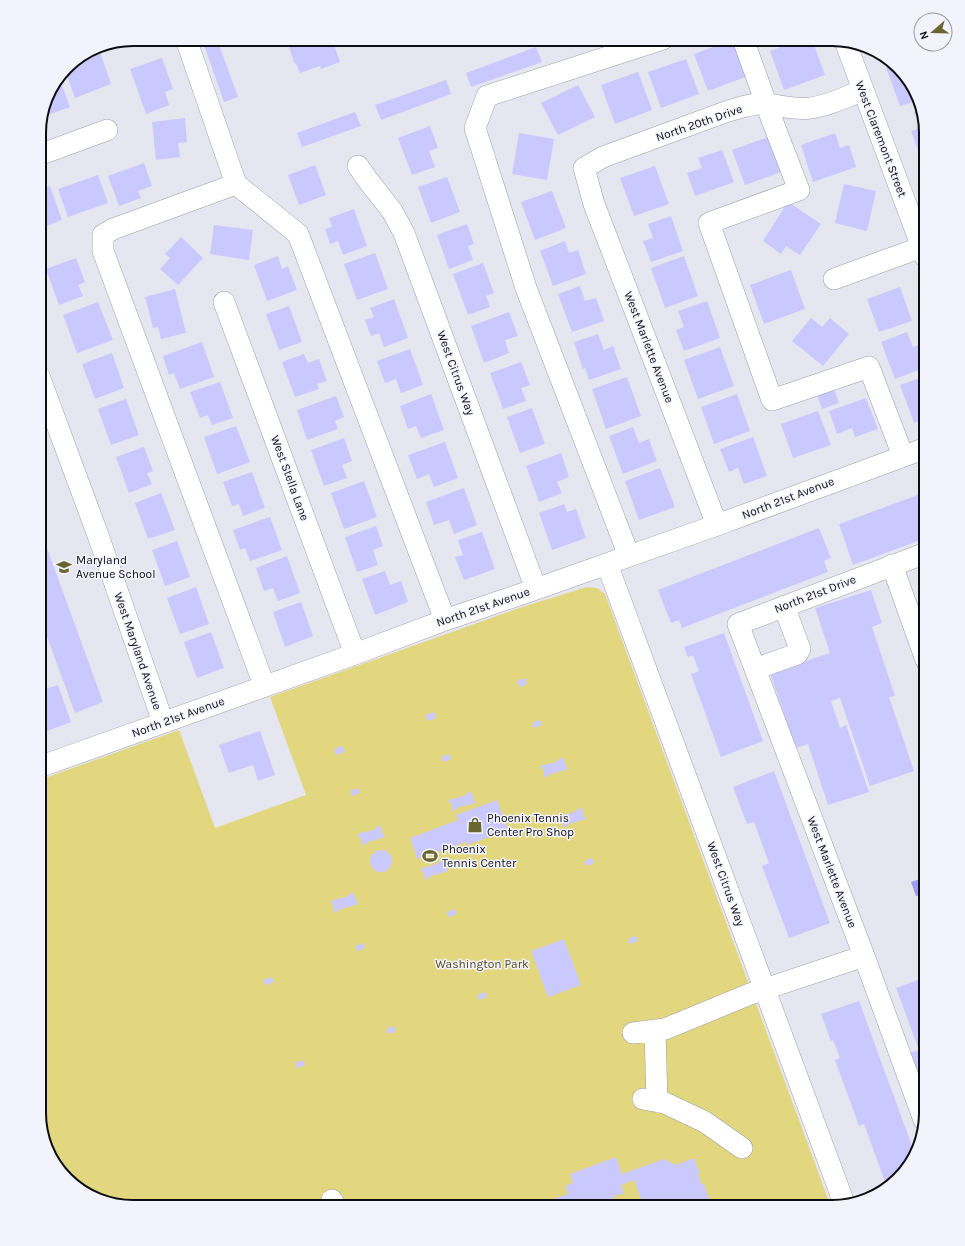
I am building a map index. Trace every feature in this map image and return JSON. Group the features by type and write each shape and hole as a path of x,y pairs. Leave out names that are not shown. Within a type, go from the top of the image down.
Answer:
{"street":[{"path":"188,46 236,184 298,234 445,620"},
{"path":"629,556 526,288 475,128 486,96 641,46"},
{"path":"745,46 799,190 709,223 772,400 869,367 903,456"},
{"name":"West Claremont Street","path":"848,48 919,240"},
{"name":"North 20th Drive","path":"584,168 603,157 728,111 766,104 788,108 810,108 823,106 863,90"},
{"path":"46,152 108,130"},
{"name":"West Citrus Way","path":"358,166 392,211 404,233 536,589"},
{"name":"West Marlette Avenue","path":"584,168 594,204 717,525"},
{"path":"236,184 113,229 103,235 103,251 264,685"},
{"path":"834,279 919,254"},
{"name":"West Stella Lane","path":"224,302 355,654"},
{"name":"West Maryland Avenue","path":"46,395 99,538 163,722"},
{"name":"North 21st Avenue","path":"46,764 264,685 355,654 445,620 717,525 919,450"},
{"name":"North 21st Drive","path":"738,624 919,555"},
{"name":"West Citrus Way","path":"607,564 843,1199"},
{"path":"892,565 919,640"},
{"path":"755,669 797,654 800,649 784,606"},
{"name":"West Marlette Avenue","path":"738,624 864,956 919,1106"},
{"path":"633,1033 665,1029 765,989 864,956"},
{"path":"655,1031 650,1100 665,1103 705,1122 742,1148"}],"green space":[{"name":"Washington Park","path":"587,587 597,588 605,594 828,1200 133,1200 111,1197 95,1191 85,1185 68,1170 61,1161 51,1141 47,1124 46,778 179,730 215,828 306,795 270,697 519,608"}],"shaded area":[{"path":"919,879 919,895 916,896 911,882"}],"building":[{"path":"204,46 220,46 238,97 224,102"},
{"path":"289,46 334,46 340,62 321,69 320,66 300,73 296,63 295,64"},
{"path":"716,46 737,46 748,76 708,91 694,54"},
{"path":"783,46 815,46 825,75 784,90 770,51"},
{"path":"536,47 542,62 471,87 466,73"},
{"path":"100,53 111,84 75,98 67,77 85,61"},
{"path":"162,58 173,89 165,92 169,105 146,114 130,69"},
{"path":"686,59 699,94 661,108 648,72"},
{"path":"886,67 897,76 904,85 913,102 900,106"},
{"path":"638,72 652,110 615,124 601,85"},
{"path":"446,80 451,94 381,120 375,105"},
{"path":"62,84 70,107 48,115 53,100"},
{"path":"578,85 595,117 558,135 541,103"},
{"path":"916,111 918,123 914,112"},
{"path":"355,112 361,126 302,147 297,133"},
{"path":"185,118 187,142 178,143 180,157 156,160 152,122"},
{"path":"430,126 438,148 429,151 435,167 412,175 398,138"},
{"path":"919,128 919,153 911,131"},
{"path":"519,133 554,139 547,180 512,174"},
{"path":"835,133 840,148 849,145 856,167 813,182 801,145"},
{"path":"771,136 784,171 745,185 732,150"},
{"path":"722,150 734,182 695,196 687,173 702,168 698,158"},
{"path":"144,163 152,186 138,191 141,198 119,206 108,176"},
{"path":"315,165 326,195 299,205 288,175"},
{"path":"655,166 669,204 634,216 620,178"},
{"path":"98,175 108,203 68,217 58,189"},
{"path":"447,177 460,212 431,223 418,187"},
{"path":"844,184 876,191 867,231 835,223"},
{"path":"50,186 62,220 46,226 46,187"},
{"path":"552,191 566,228 535,240 521,202"},
{"path":"788,202 821,224 800,255 786,246 781,254 763,241"},
{"path":"354,209 367,246 343,255 338,241 330,244 325,229 332,227 329,218"},
{"path":"671,216 683,251 651,262 643,241 653,238 648,224"},
{"path":"467,224 474,244 468,246 473,260 449,269 437,235"},
{"path":"214,225 253,230 249,260 210,254"},
{"path":"181,237 203,258 178,285 160,269 170,258 165,254"},
{"path":"565,241 569,253 578,250 586,274 553,286 540,251"},
{"path":"375,253 388,289 357,300 344,264"},
{"path":"278,256 282,269 288,266 297,290 267,301 254,265"},
{"path":"684,256 698,296 665,308 651,268"},
{"path":"76,258 85,282 78,285 83,296 59,305 46,269"},
{"path":"483,263 494,293 486,296 490,307 468,315 453,274"},
{"path":"791,270 805,309 764,324 750,285"},
{"path":"580,286 585,301 596,298 604,321 572,332 558,294"},
{"path":"900,287 912,321 879,332 867,299"},
{"path":"175,289 186,333 161,339 158,327 153,328 145,297"},
{"path":"394,299 408,338 384,347 379,333 371,336 365,320 374,317 370,308"},
{"path":"707,301 720,338 684,351 676,330 684,327 678,311"},
{"path":"98,302 113,340 77,353 63,315"},
{"path":"289,306 302,342 279,350 266,314"},
{"path":"509,312 518,336 505,340 509,353 484,363 471,326"},
{"path":"811,318 822,327 830,318 849,334 823,366 792,341"},
{"path":"907,332 913,347 919,345 919,370 895,379 881,342"},
{"path":"598,334 604,350 613,346 621,369 589,380 585,368 583,369 574,342"},
{"path":"202,342 214,377 180,389 174,373 169,375 163,356"},
{"path":"720,347 734,386 698,399 684,360"},
{"path":"410,349 423,385 401,393 396,379 385,383 377,361"},
{"path":"112,353 124,388 95,399 82,364"},
{"path":"304,354 308,363 319,359 327,381 317,384 319,389 295,397 282,362"},
{"path":"521,362 530,385 521,388 526,401 503,409 490,373"},
{"path":"627,377 641,416 606,429 592,389"},
{"path":"919,378 919,421 914,423 900,385"},
{"path":"220,382 233,418 212,425 208,415 200,418 190,392"},
{"path":"833,386 839,403 822,409 816,392"},
{"path":"431,394 444,430 421,438 416,426 408,429 400,406"},
{"path":"737,394 750,431 714,444 701,407"},
{"path":"336,396 344,417 335,421 338,429 307,440 297,410"},
{"path":"866,398 878,429 855,437 852,428 837,434 829,411"},
{"path":"126,399 139,435 111,445 98,409"},
{"path":"532,408 545,444 520,453 507,417"},
{"path":"818,411 831,445 793,458 781,424"},
{"path":"236,426 250,462 217,474 204,437"},
{"path":"633,427 639,443 649,439 657,461 623,474 609,436"},
{"path":"753,437 767,476 744,484 738,468 729,472 720,449"},
{"path":"344,438 352,461 342,465 347,478 324,486 311,450"},
{"path":"445,442 458,478 434,487 429,474 417,479 408,455"},
{"path":"144,447 153,471 147,473 152,484 129,493 116,457"},
{"path":"561,453 569,477 557,482 562,493 539,502 526,466"},
{"path":"660,468 675,507 639,520 625,481"},
{"path":"252,472 265,508 243,516 239,504 232,506 223,482"},
{"path":"364,481 377,517 344,529 331,493"},
{"path":"464,488 477,525 454,534 449,520 434,525 426,502"},
{"path":"161,493 175,530 148,539 135,503"},
{"path":"919,495 919,541 853,565 839,524"},
{"path":"564,504 567,512 576,509 586,538 552,550 539,513"},
{"path":"270,517 282,550 250,561 245,548 240,550 233,530"},
{"path":"376,526 383,546 373,550 378,565 357,572 345,537"},
{"path":"819,528 831,558 824,561 828,572 682,628 679,620 671,623 658,590"},
{"path":"482,532 495,569 464,580 455,557 463,555 458,540"},
{"path":"177,541 190,577 165,586 152,550"},
{"path":"46,545 103,702 75,713 46,634"},
{"path":"287,556 300,593 278,601 273,588 264,591 256,568"},
{"path":"385,571 390,585 401,581 408,602 375,615 362,579"},
{"path":"196,587 209,624 180,634 167,598"},
{"path":"871,590 882,623 872,627 895,696 889,697 914,771 870,786 840,698 831,701 840,728 846,725 869,792 828,805 808,744 796,748 770,673 830,653 815,608"},
{"path":"301,602 313,636 285,647 273,612"},
{"path":"211,632 224,668 197,678 184,642"},
{"path":"724,633 763,741 721,757 691,674 699,671 693,655 688,657 684,647"},
{"path":"525,678 527,684 519,687 517,681"},
{"path":"58,685 71,722 47,731 46,728 46,689"},
{"path":"434,712 436,718 428,721 425,715"},
{"path":"540,720 542,725 534,728 532,723"},
{"path":"260,731 275,775 258,781 253,765 229,773 219,745"},
{"path":"343,746 345,752 336,755 334,749"},
{"path":"449,754 451,759 443,762 441,757"},
{"path":"563,757 568,769 551,774 544,778 544,771 540,766 556,762"},
{"path":"774,771 830,923 789,938 762,866 769,863 754,822 747,824 733,787"},
{"path":"358,788 360,793 352,796 350,791"},
{"path":"471,791 476,803 459,807 452,812 452,805 448,800 464,796"},
{"name":"Phoenix Tennis Center Pro Shop","path":"497,800 508,830 467,845 466,842 417,859 410,838 458,820 456,815"},
{"path":"582,807 583,814 586,819 569,824 563,828 562,822 558,817 574,812"},
{"path":"381,825 382,832 385,837 368,842 362,846 361,839 357,834 373,830"},
{"path":"381,850 389,853 392,861 389,869 381,872 373,869 370,861 373,853"},
{"path":"592,858 594,863 586,866 584,861"},
{"path":"444,859 448,871 431,876 425,880 423,872 420,869 436,864"},
{"path":"353,892 358,904 341,909 334,913 333,905 330,901 346,897"},
{"path":"455,909 457,914 448,917 447,912"},
{"path":"636,936 638,941 630,944 628,939"},
{"path":"564,939 581,985 548,997 531,951"},
{"path":"363,943 365,948 357,951 355,946"},
{"path":"272,977 274,982 265,985 263,980"},
{"path":"919,980 919,1050 896,988"},
{"path":"485,992 487,997 479,1000 477,995"},
{"path":"859,1001 912,1146 904,1161 885,1181 864,1124 859,1126 835,1060 840,1058 833,1040 831,1041 821,1014"},
{"path":"394,1026 396,1031 388,1034 386,1029"},
{"path":"919,1050 919,1079 909,1053"},
{"path":"303,1060 305,1065 297,1068 295,1063"},
{"path":"616,1157 622,1174 664,1159 676,1165 694,1158 700,1174 698,1174 702,1185 704,1184 710,1200 641,1200 634,1180 621,1185 624,1193 613,1197 614,1200 550,1200 568,1194 565,1186 573,1183 570,1174"}],"place":[{"name":"Maryland Avenue School","path":"64,567"},
{"name":"Phoenix Tennis Center Pro Shop","path":"475,825"},
{"name":"Phoenix Tennis Center","path":"430,856"}]}
